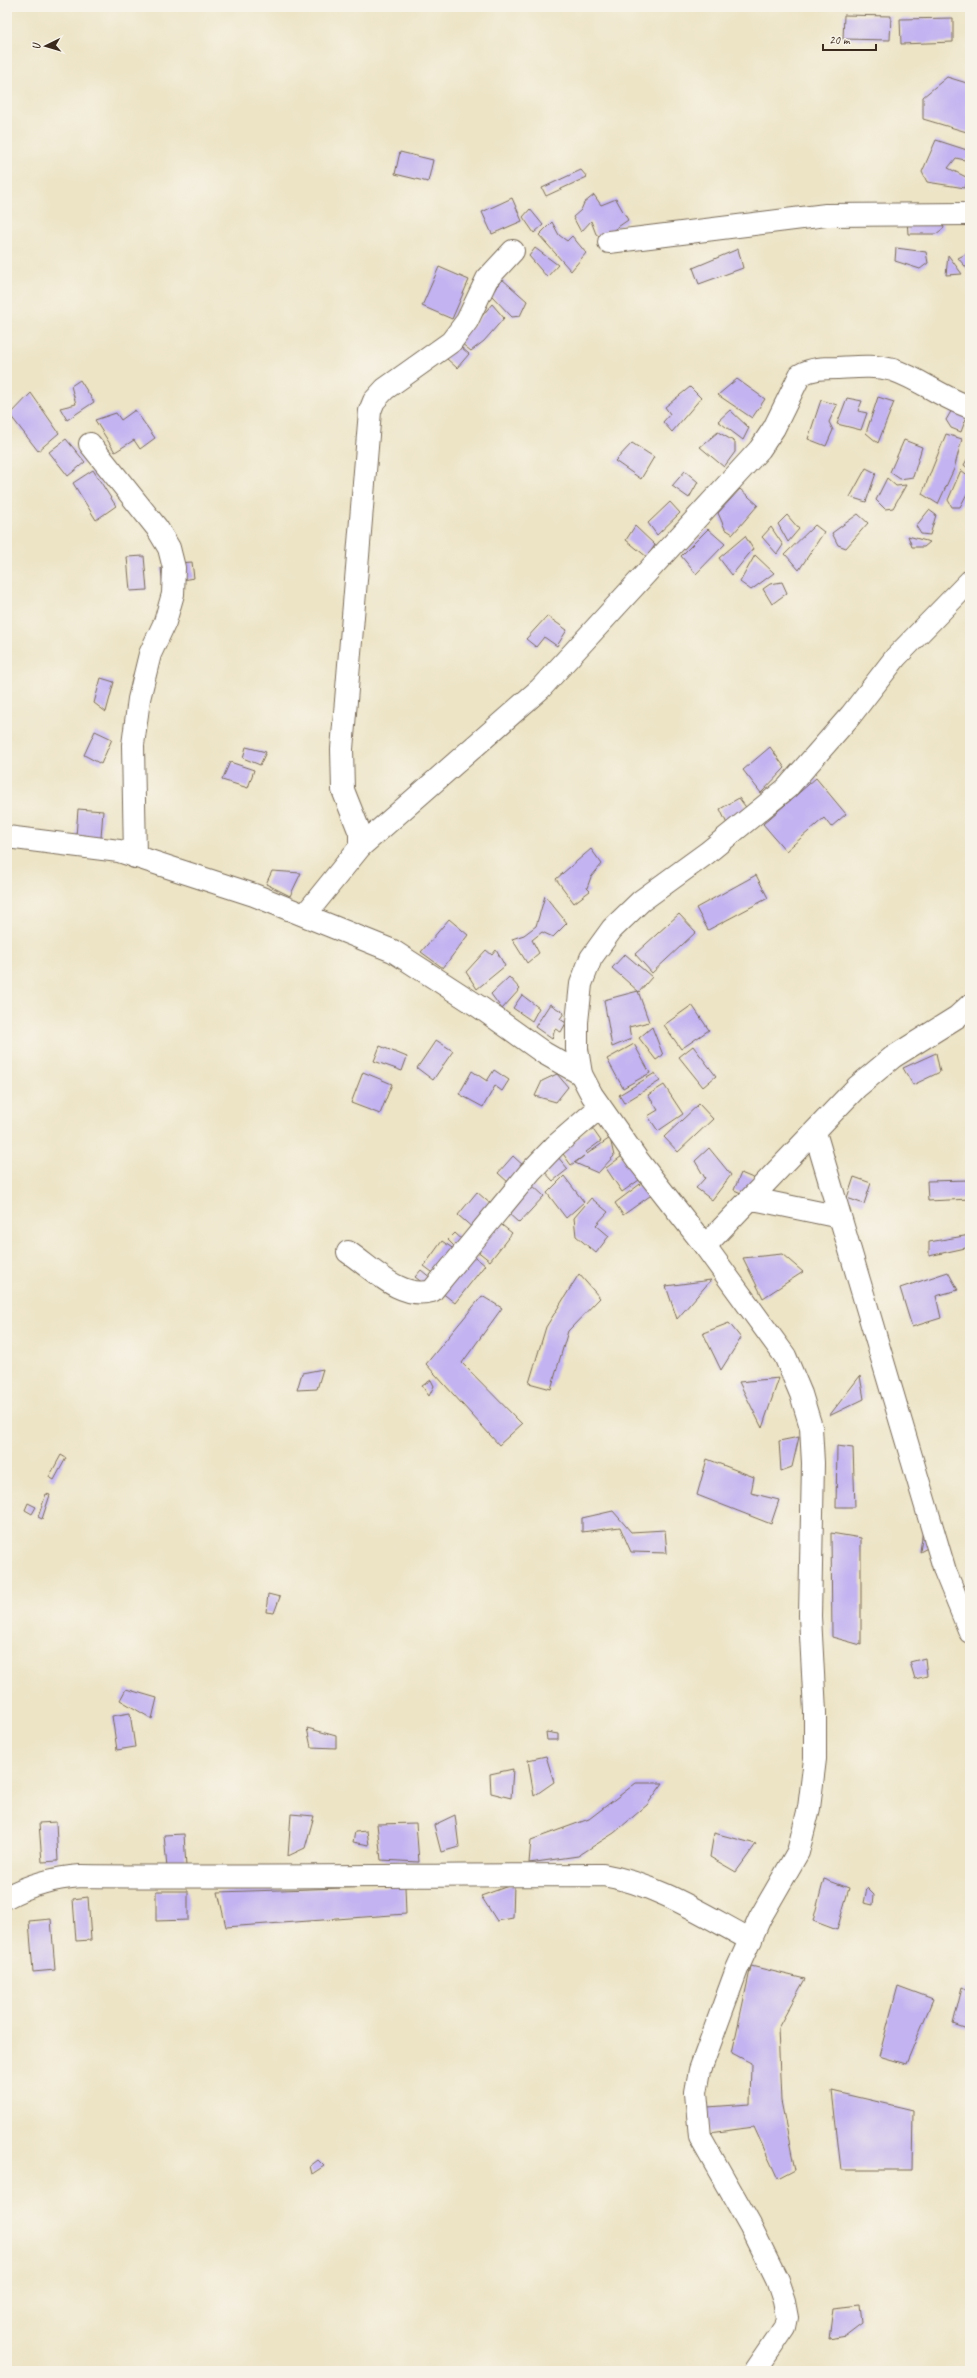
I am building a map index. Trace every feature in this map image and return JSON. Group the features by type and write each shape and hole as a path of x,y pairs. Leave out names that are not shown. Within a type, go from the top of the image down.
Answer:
{"street":[{"path":"609,242 826,215 970,214"},
{"path":"360,847 360,833 343,790 342,764 370,411 379,394 451,342 460,332 486,279 513,251"},
{"path":"305,915 360,847 540,689 760,449 774,428 800,375 815,369 871,366 883,368 904,375 942,396 970,407"},
{"path":"90,444 157,528 168,548 174,568 173,594 165,622 150,654 139,699 133,744 135,856"},
{"path":"755,2371 785,2327 786,2317 784,2301 777,2280 750,2225 700,2137 696,2092 700,2070 737,1969 760,1918 798,1852 809,1808 815,1759 810,1616 813,1463 811,1427 801,1394 785,1356 705,1246 637,1159 600,1107 582,1074 577,1048 577,1022 581,984 591,958 612,929 641,901 707,852 787,788 851,715 896,657 970,581"},
{"path":"7,837 119,851 254,894 393,951 481,1008 544,1053 582,1074"},
{"path":"705,1246 875,1071 914,1043 957,1017 970,1005"},
{"path":"348,1252 403,1291 423,1293 432,1291 539,1161 600,1107"},
{"path":"815,1132 945,1571 970,1632"},
{"path":"749,1200 758,1200 840,1217"},
{"path":"7,1897 39,1883 58,1878 81,1876 280,1878 414,1875 603,1875 625,1879 648,1886 751,1940"}],"building":[{"path":"844,15 891,16 890,40 843,39"},
{"path":"953,18 953,42 901,44 900,19"},
{"path":"947,77 970,84 970,133 923,119 923,97"},
{"path":"936,140 970,151 969,161 956,158 948,168 968,178 965,188 927,182 922,172"},
{"path":"400,152 433,160 428,182 395,174"},
{"path":"581,170 587,177 546,196 542,188"},
{"path":"594,195 601,205 616,199 628,220 602,238 596,234 591,221 581,232 573,217 581,210 584,203"},
{"path":"512,198 522,221 492,234 482,212"},
{"path":"530,209 543,225 534,233 523,217"},
{"path":"907,220 941,220 944,228 936,234 908,234"},
{"path":"552,222 559,235 567,241 572,236 586,253 571,271 539,235"},
{"path":"535,248 558,265 547,277 529,256"},
{"path":"896,248 926,252 928,263 920,269 895,261"},
{"path":"738,249 743,268 699,284 693,268"},
{"path":"970,252 970,272 958,258"},
{"path":"948,255 962,274 946,275"},
{"path":"439,267 469,280 452,319 422,306"},
{"path":"502,279 527,301 520,316 512,317 491,295"},
{"path":"492,304 504,318 484,341 471,351 448,333 472,328"},
{"path":"447,335 469,354 457,368 435,348"},
{"path":"967,359 970,359 970,374 968,374"},
{"path":"737,379 765,399 752,418 718,395"},
{"path":"80,380 94,402 67,420 60,408 76,404 71,386"},
{"path":"690,387 701,398 672,432 663,422 670,414 665,407"},
{"path":"31,393 59,433 38,451 10,415"},
{"path":"878,397 894,402 878,443 866,433"},
{"path":"847,398 862,401 858,411 867,413 861,430 837,424"},
{"path":"821,400 837,405 829,422 833,430 826,446 808,439"},
{"path":"953,408 968,413 961,432 951,428 946,420"},
{"path":"135,410 155,438 140,449 134,440 115,452 95,420 116,413 121,420"},
{"path":"730,410 749,428 743,440 718,421"},
{"path":"718,432 735,442 735,452 724,467 700,447"},
{"path":"946,434 962,439 954,469 938,504 922,494"},
{"path":"66,439 85,462 68,476 49,452"},
{"path":"904,440 922,447 913,477 900,479 890,472"},
{"path":"632,443 654,457 641,479 615,461"},
{"path":"970,454 970,470 964,465"},
{"path":"866,468 876,473 866,502 850,497"},
{"path":"93,470 116,506 96,520 73,483"},
{"path":"961,470 970,477 970,488 960,507 952,507 948,500"},
{"path":"685,471 698,482 689,498 672,486"},
{"path":"887,478 896,486 906,485 893,508 885,509 876,500"},
{"path":"740,489 758,505 733,534 725,529 718,513"},
{"path":"670,502 680,513 657,535 648,523"},
{"path":"929,510 936,515 930,535 921,534 916,526"},
{"path":"858,514 868,523 846,548 838,545 832,533"},
{"path":"787,515 799,529 788,542 778,524"},
{"path":"815,525 824,532 799,570 785,554"},
{"path":"635,526 655,545 647,557 626,540"},
{"path":"771,527 783,545 777,554 762,537"},
{"path":"708,529 725,544 696,574 681,556"},
{"path":"745,536 753,549 732,575 719,558"},
{"path":"908,536 930,542 924,547 912,547"},
{"path":"755,555 774,573 751,590 740,582"},
{"path":"144,556 147,590 130,591 127,557"},
{"path":"192,562 194,578 182,580 164,596 161,568 179,566 179,563"},
{"path":"782,582 787,593 772,604 763,589 770,584"},
{"path":"547,616 567,630 557,646 544,637 536,647 526,639"},
{"path":"101,678 114,682 106,712 94,703"},
{"path":"95,731 112,739 101,764 84,755"},
{"path":"246,747 266,752 260,765 243,758"},
{"path":"770,747 785,768 761,793 743,770"},
{"path":"230,762 254,770 248,788 222,780"},
{"path":"816,778 846,814 831,827 824,818 786,851 763,824"},
{"path":"739,798 748,810 728,826 720,809"},
{"path":"78,809 103,811 101,838 76,837"},
{"path":"591,849 602,864 591,877 587,888 590,891 574,903 556,879"},
{"path":"272,871 301,873 290,896 266,884"},
{"path":"756,875 768,898 708,930 696,908"},
{"path":"545,896 567,923 553,937 542,932 532,940 539,953 527,963 512,939 524,935 536,926"},
{"path":"679,914 696,932 652,973 635,954"},
{"path":"449,919 468,935 443,968 421,952"},
{"path":"486,950 492,955 496,950 505,966 477,989 466,972"},
{"path":"625,954 652,977 639,992 612,968"},
{"path":"509,977 520,989 502,1009 491,994"},
{"path":"638,991 649,1022 629,1027 631,1039 612,1047 604,1000"},
{"path":"522,995 539,1008 532,1021 513,1008"},
{"path":"550,1004 564,1013 560,1019 566,1023 561,1032 555,1029 552,1039 535,1027"},
{"path":"692,1005 709,1030 681,1049 664,1025"},
{"path":"652,1027 663,1055 656,1060 639,1038"},
{"path":"436,1040 453,1051 433,1080 417,1068"},
{"path":"634,1044 650,1073 623,1088 607,1059"},
{"path":"380,1046 407,1057 402,1071 374,1061"},
{"path":"693,1046 716,1076 703,1087 679,1057"},
{"path":"936,1053 940,1072 913,1085 903,1068"},
{"path":"494,1070 509,1080 502,1091 495,1086 483,1107 459,1094 472,1071 487,1081"},
{"path":"363,1072 392,1084 380,1114 351,1103"},
{"path":"655,1073 660,1081 624,1103 619,1095"},
{"path":"557,1074 568,1087 556,1102 535,1096 542,1081"},
{"path":"664,1085 683,1114 658,1131 648,1116 658,1110 648,1095"},
{"path":"699,1104 713,1119 678,1152 664,1137"},
{"path":"592,1128 601,1141 586,1152 587,1154 610,1138 614,1156 598,1173 575,1163 584,1156 571,1165 561,1151"},
{"path":"709,1148 731,1175 712,1200 696,1188 705,1178 695,1161"},
{"path":"513,1156 525,1167 510,1184 498,1173"},
{"path":"557,1156 568,1169 553,1181 542,1169"},
{"path":"622,1156 639,1180 622,1192 606,1168"},
{"path":"741,1173 765,1183 758,1200 734,1190"},
{"path":"564,1176 584,1202 566,1218 547,1193"},
{"path":"854,1177 871,1183 864,1204 847,1198"},
{"path":"648,1178 657,1191 623,1215 615,1203"},
{"path":"970,1180 970,1199 928,1201 927,1181"},
{"path":"531,1184 544,1196 519,1223 506,1211"},
{"path":"477,1192 493,1206 474,1229 458,1215"},
{"path":"591,1198 608,1212 596,1225 609,1236 596,1253 576,1236 574,1218"},
{"path":"498,1222 512,1233 490,1261 476,1250"},
{"path":"455,1233 467,1244 460,1252 448,1240"},
{"path":"970,1235 970,1247 929,1256 929,1242"},
{"path":"442,1241 458,1252 440,1278 424,1266"},
{"path":"471,1254 485,1265 455,1303 441,1292"},
{"path":"782,1254 803,1272 763,1298 743,1258"},
{"path":"421,1270 437,1283 432,1290 415,1277"},
{"path":"948,1272 958,1290 936,1296 941,1318 912,1327 900,1288"},
{"path":"579,1274 600,1298 568,1331 551,1389 529,1383 546,1327"},
{"path":"711,1280 677,1319 666,1286"},
{"path":"482,1296 502,1308 462,1363 522,1424 499,1445 426,1364"},
{"path":"729,1323 741,1338 721,1370 703,1333"},
{"path":"323,1369 317,1389 297,1390 302,1373"},
{"path":"860,1376 864,1399 829,1416"},
{"path":"779,1378 762,1428 739,1382"},
{"path":"431,1380 434,1386 429,1396 422,1386"},
{"path":"799,1437 792,1467 781,1471 779,1441"},
{"path":"837,1446 853,1448 855,1507 836,1507"},
{"path":"61,1455 66,1458 54,1480 49,1477"},
{"path":"707,1459 754,1477 751,1493 779,1500 771,1524 697,1495"},
{"path":"46,1494 50,1495 42,1519 38,1517"},
{"path":"28,1503 36,1507 32,1514 25,1510"},
{"path":"613,1511 631,1532 665,1530 667,1553 631,1552 620,1527 582,1532 582,1518"},
{"path":"923,1529 931,1546 920,1552"},
{"path":"831,1533 861,1538 861,1645 832,1637"},
{"path":"268,1594 280,1597 274,1613 266,1612"},
{"path":"925,1658 927,1676 915,1679 910,1662"},
{"path":"126,1689 157,1698 152,1719 120,1700"},
{"path":"130,1713 135,1747 117,1750 112,1716"},
{"path":"307,1728 336,1736 336,1748 311,1747"},
{"path":"546,1732 558,1734 558,1740 547,1740"},
{"path":"546,1756 554,1782 534,1796 528,1760"},
{"path":"513,1769 511,1798 491,1793 490,1774"},
{"path":"636,1783 663,1783 647,1805 614,1833 578,1856 529,1863 531,1840 589,1819"},
{"path":"291,1814 314,1816 305,1848 288,1856"},
{"path":"455,1815 459,1847 441,1852 434,1825"},
{"path":"56,1822 58,1861 42,1862 39,1823"},
{"path":"416,1823 419,1862 381,1860 377,1824"},
{"path":"367,1831 369,1845 353,1842 355,1832"},
{"path":"714,1833 756,1844 736,1872 710,1857"},
{"path":"184,1834 186,1867 167,1868 164,1835"},
{"path":"824,1879 849,1888 837,1930 813,1921"},
{"path":"514,1884 513,1918 497,1921 481,1896"},
{"path":"405,1886 406,1914 226,1927 218,1892"},
{"path":"867,1888 874,1895 873,1905 864,1903"},
{"path":"156,1891 188,1891 188,1920 156,1921"},
{"path":"88,1897 91,1940 76,1941 73,1899"},
{"path":"51,1919 55,1970 33,1972 29,1921"},
{"path":"751,1966 805,1979 778,2028 781,2101 795,2170 778,2179 754,2127 709,2133 708,2107 750,2104 751,2063 732,2053"},
{"path":"898,1986 933,1999 906,2064 879,2056"},
{"path":"962,1988 970,1992 970,2030 953,2024"},
{"path":"832,2091 913,2110 912,2170 841,2170"},
{"path":"318,2160 324,2166 312,2174 310,2166"},
{"path":"860,2305 862,2323 845,2336 829,2339 833,2308"}]}
